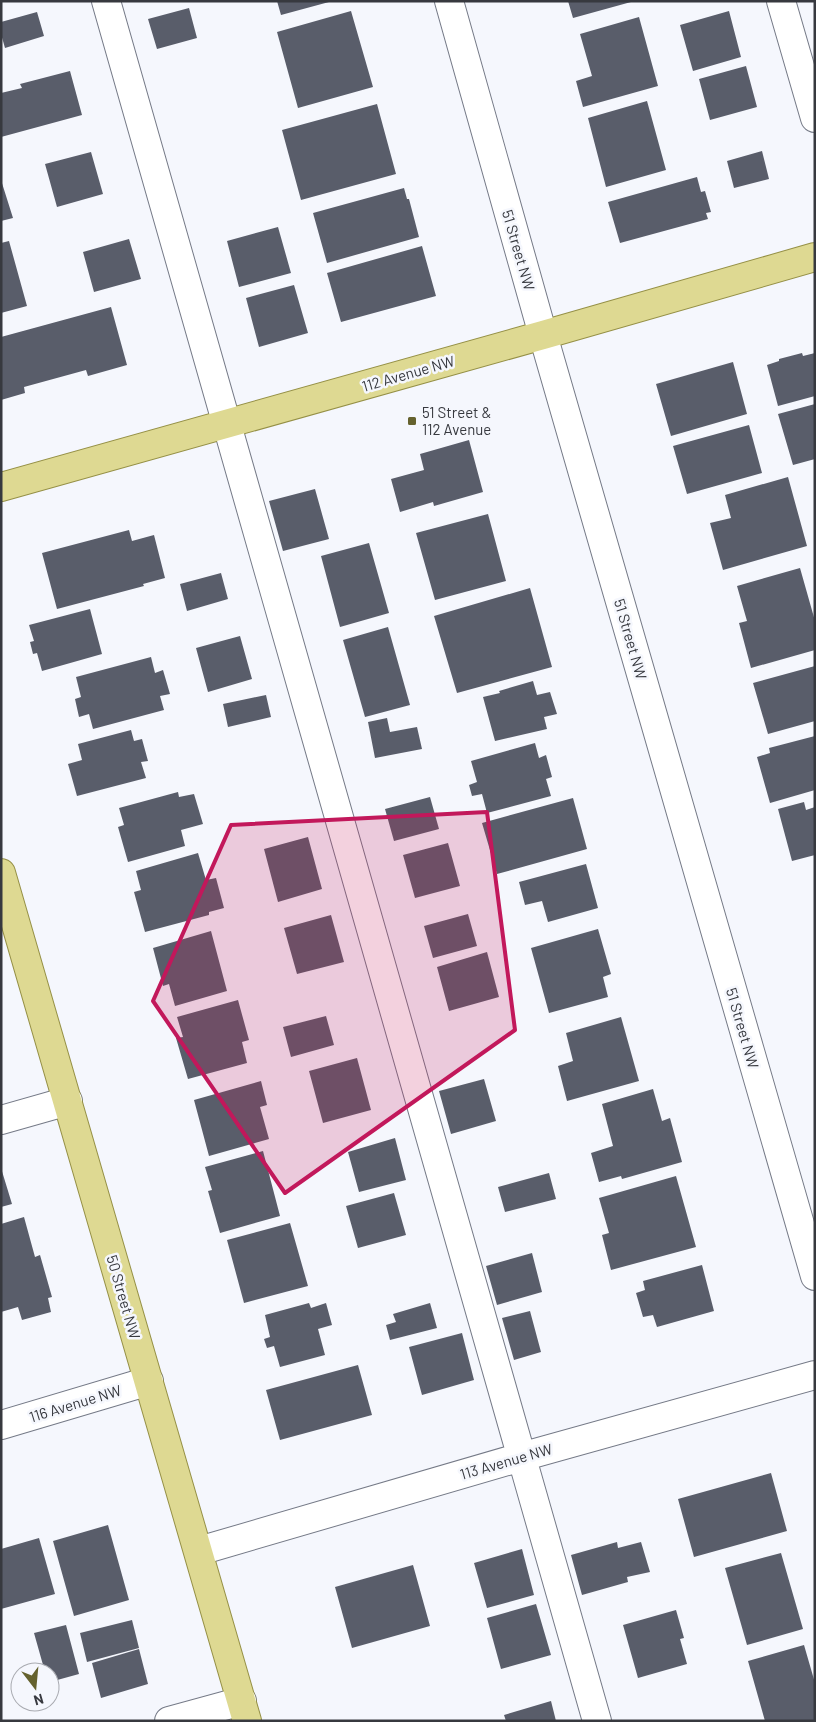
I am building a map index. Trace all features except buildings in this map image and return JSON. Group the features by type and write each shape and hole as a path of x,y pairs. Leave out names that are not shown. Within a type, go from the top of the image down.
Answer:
{"main road":[{"name":"112 Avenue NW","path":"1,487 543,336 815,257"},
{"name":"50 Street NW","path":"1,873 245,1711"}],"street":[{"path":"106,1 597,1721"},
{"name":"51 Street NW","path":"449,1 543,336 815,1276"},
{"path":"780,1 815,118"},
{"path":"1,1120 68,1101"},
{"name":"113 Avenue NW","path":"199,1551 815,1374"},
{"name":"116 Avenue NW","path":"1,1425 149,1381"},
{"path":"168,1721 245,1711"}],"highlighted area":[{"path":"487,812 515,1030 285,1193 153,1001 231,825"}],"place":[{"name":"51 Street & 112 Avenue","path":"412,421"}]}
